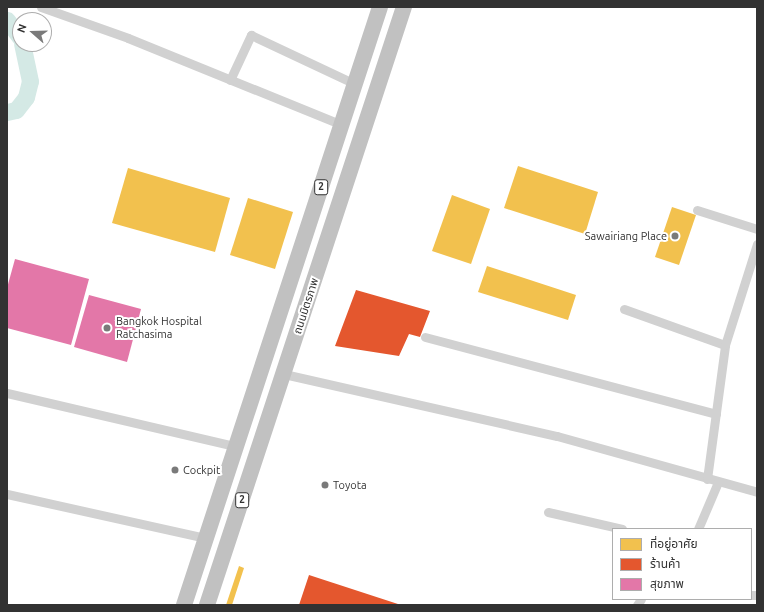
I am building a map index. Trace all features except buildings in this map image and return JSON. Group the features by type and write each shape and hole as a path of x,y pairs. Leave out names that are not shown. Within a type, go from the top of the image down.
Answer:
{"highway":[{"name":"2","path":"184,605 261,366 380,7"},
{"name":"ถนนมิตรภาพ","path":"207,605 404,7"},
{"path":"261,366 284,374"}],"street":[{"path":"41,7 342,124"},
{"path":"230,80 251,35 355,84"},
{"path":"696,210 757,229"},
{"path":"707,479 725,345 757,244"},
{"path":"624,309 725,345"},
{"path":"425,338 716,414"},
{"path":"284,374 557,436 757,492"},
{"path":"7,393 235,446"},
{"path":"698,528 718,482"},
{"path":"7,494 206,538"},
{"path":"548,512 618,528"}],"waterway":[{"path":"7,20 12,27"},
{"path":"7,112 16,110 26,97 30,81 24,52"}],"place":[{"name":"Sawairiang Place","path":"675,236"},
{"name":"Bangkok Hospital Ratchasima","path":"107,328"},
{"name":"Cockpit","path":"175,470"},
{"name":"Toyota","path":"325,485"}]}
